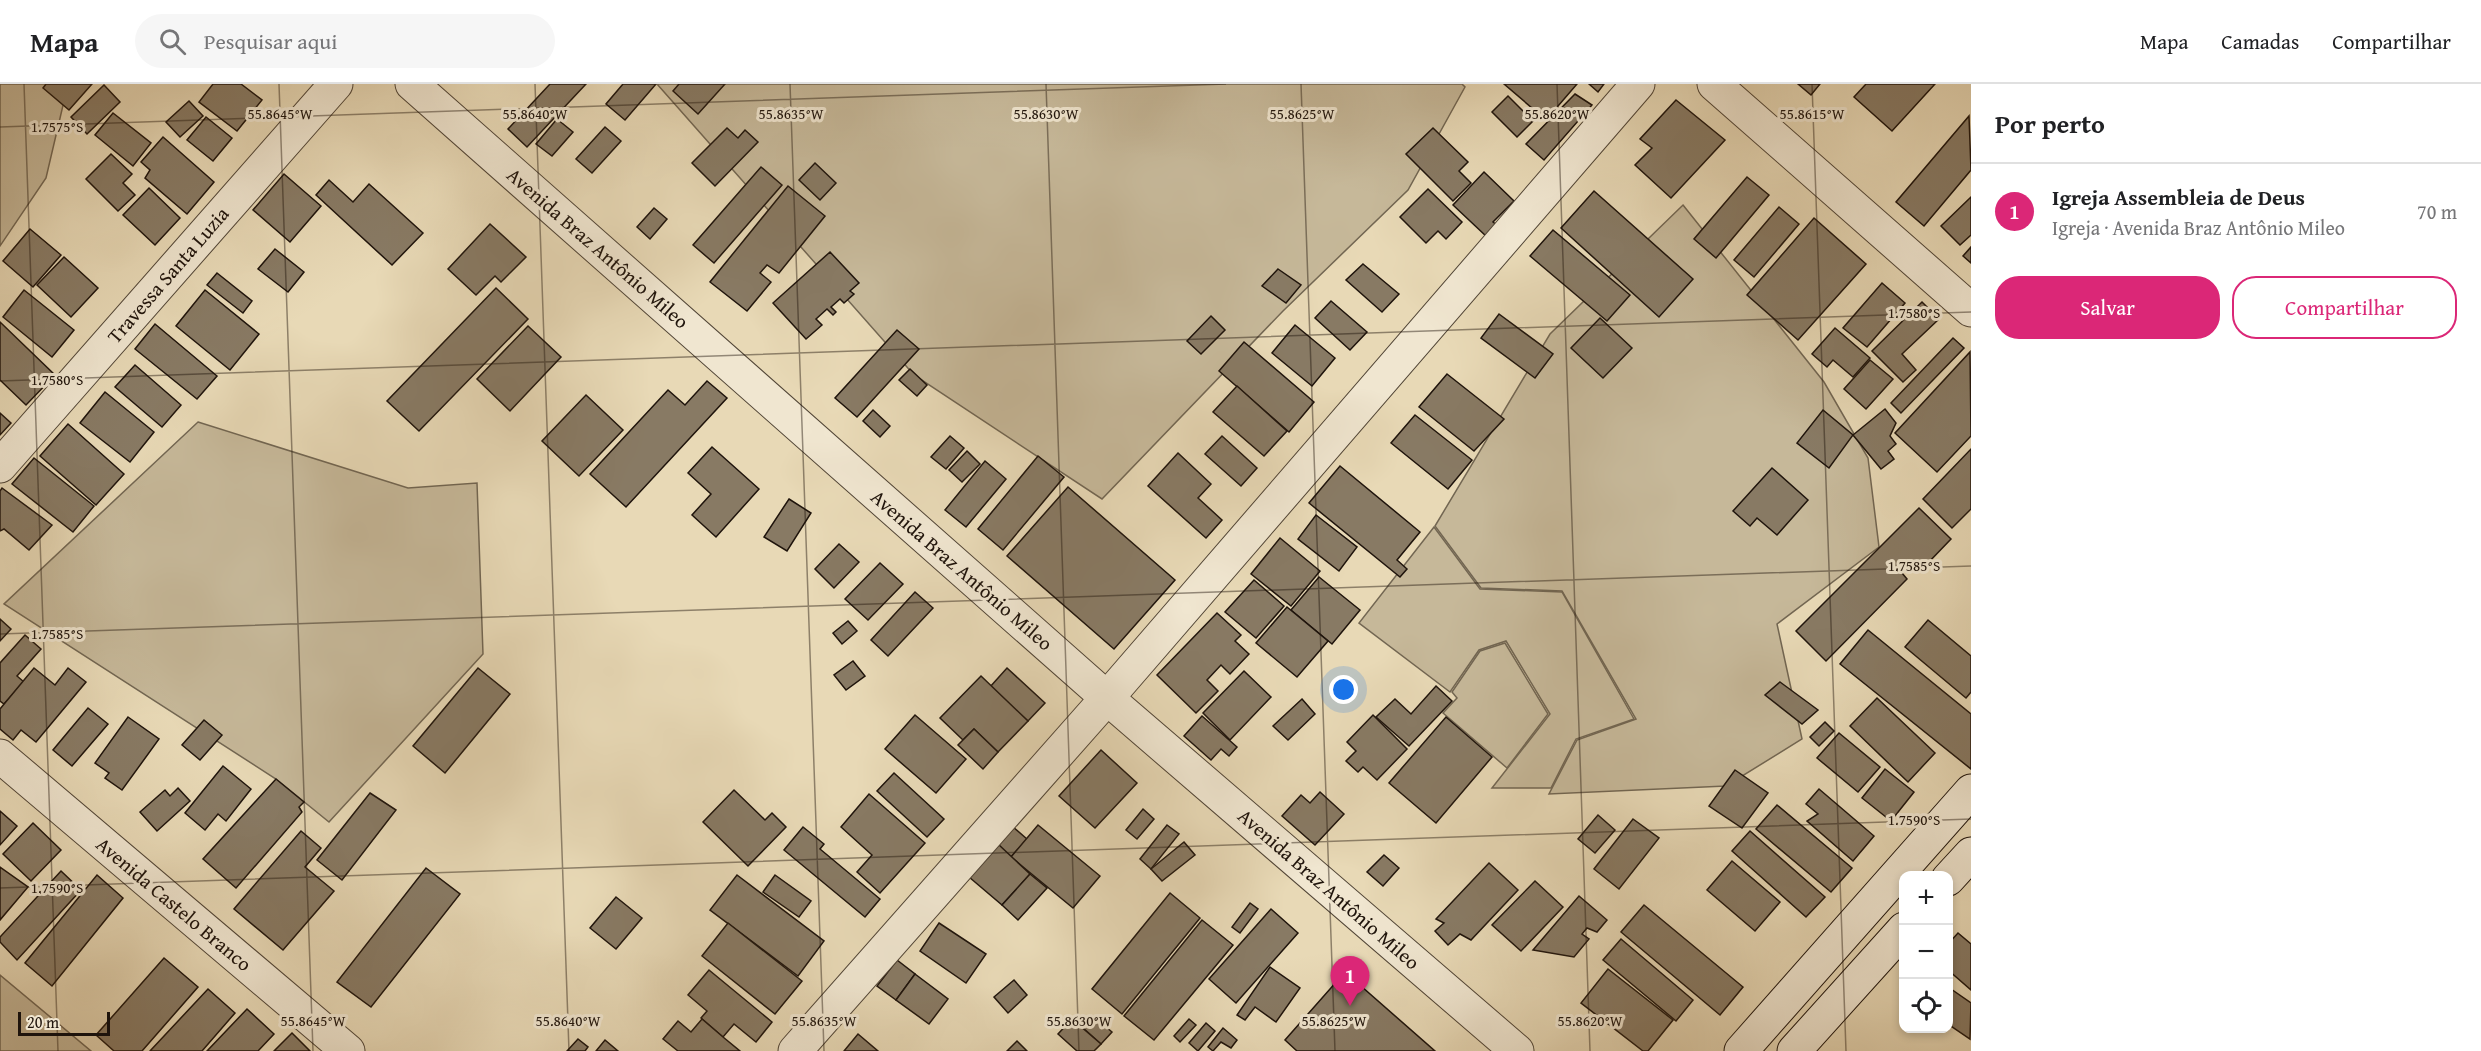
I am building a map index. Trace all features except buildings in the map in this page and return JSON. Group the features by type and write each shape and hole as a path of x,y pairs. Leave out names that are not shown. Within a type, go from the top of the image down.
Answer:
{"street":[{"name":"Travessa Santa Luzia","path":"0,466 336,84"},
{"name":"Avenida Braz Antônio Mileo","path":"412,84 1107,698 1517,1051"},
{"path":"795,1051 1107,698 1638,84"},
{"path":"1714,84 1971,309"},
{"name":"Avenida Castelo Branco","path":"0,756 348,1051"},
{"path":"1741,1051 1971,791"},
{"path":"1953,874 1971,854"},
{"path":"1794,1051 1899,935"}],"shaded area":[{"path":"0,84 68,84 46,178 0,246"},
{"path":"657,84 1462,84 1465,87 1408,190 1283,311 1102,499 914,375"},
{"path":"1683,205 1824,382 1868,458 1879,547 1777,624 1802,739 1726,786 1549,794 1577,740 1636,719 1562,591 1481,588 1435,526 1550,334"},
{"path":"198,422 408,488 477,483 483,654 329,822 276,779 4,604"},
{"path":"1434,527 1480,589 1562,592 1634,719 1576,739 1551,788 1492,788 1550,714 1506,641 1479,650 1450,692 1359,623"},
{"path":"1505,643 1548,714 1507,768 1443,713 1457,698 1452,692 1480,651"},
{"path":"0,975 91,1051 0,1051"}],"place":[{"name":"Igreja Assembleia de Deus","path":"1350,1006"}]}
